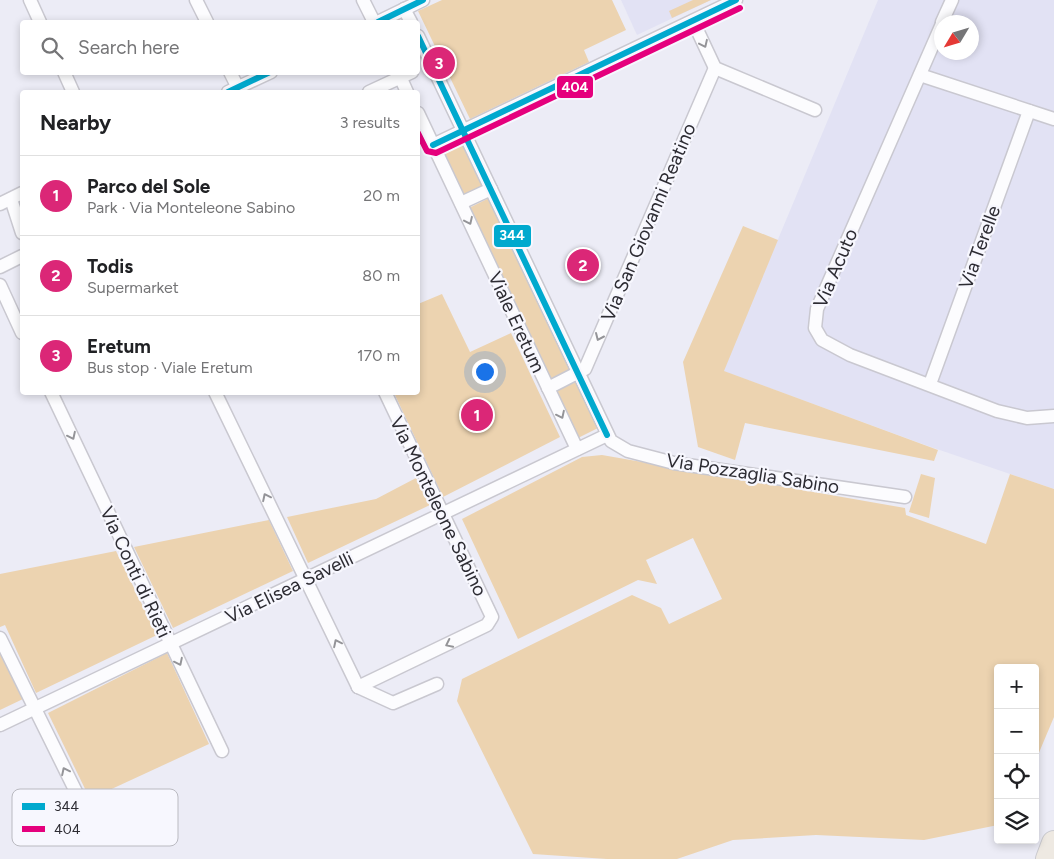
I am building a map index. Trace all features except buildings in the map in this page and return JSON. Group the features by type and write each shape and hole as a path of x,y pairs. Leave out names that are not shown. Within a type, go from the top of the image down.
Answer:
{"highway":[{"path":"1048,859 1054,843"}],"street":[{"path":"30,0 39,20"},
{"path":"196,0 206,20"},
{"path":"363,0 373,20"},
{"path":"382,20 423,0"},
{"path":"433,145 736,0"},
{"name":"Via Acuto","path":"945,15 952,0"},
{"path":"404,9 410,20"},
{"path":"693,20 715,68 815,110"},
{"name":"Viale Eretum","path":"420,40 607,435"},
{"name":"Via Acuto","path":"934,42 817,309 814,322 818,335 838,349 1009,415 1027,418 1054,416"},
{"path":"420,69 431,64"},
{"name":"Via San Giovanni Reatino","path":"579,373 585,369 715,68"},
{"path":"65,75 72,90"},
{"path":"230,75 233,90 265,75"},
{"path":"373,90 399,75 406,90"},
{"path":"920,75 1054,119"},
{"name":"Via Terelle","path":"930,384 1028,111"},
{"name":"Viale Eretum","path":"420,117 578,449"},
{"path":"461,203 491,189"},
{"path":"11,199 20,227"},
{"path":"0,267 20,257"},
{"path":"0,285 20,329"},
{"path":"548,388 579,373"},
{"name":"Via Conti di Rieti","path":"52,395 222,751"},
{"path":"216,395 358,687 394,703 437,684"},
{"name":"Via Monteleone Sabino","path":"358,687 487,625 491,621 491,614 386,395"},
{"name":"Via Elisea Savelli","path":"0,725 607,435"},
{"name":"Via Pozzaglia Sabino","path":"607,435 622,449 674,463 905,497"},
{"path":"0,638 74,789"}],"shaded area":[{"path":"442,0 612,0 626,30 584,50 589,62 470,119 418,11"},
{"path":"621,0 711,0 637,35"},
{"path":"693,0 711,0 672,18 669,11"},
{"path":"878,0 1054,0 1054,489 928,446 723,371"},
{"path":"462,140 484,186 463,196 441,150"},
{"path":"489,198 570,369 550,379 469,208"},
{"path":"743,226 778,240 724,371 938,450 934,461 745,423 735,460 698,447 683,362"},
{"path":"442,294 470,352 511,333 560,437 443,497 395,395 420,395 420,303"},
{"path":"576,382 598,428 578,438 556,391"},
{"path":"602,455 905,508 906,515 986,544 1010,474 1054,489 1054,717 1039,753 1039,664 994,664 994,826 924,840 816,835 733,840 677,859 607,859 533,854 457,701 462,679 632,595 661,608 669,624 722,599 693,538 646,560 657,584 638,580 518,639 462,519 582,457"},
{"path":"921,474 935,478 929,518 909,512"},
{"path":"416,478 430,505 308,563 287,517 376,499"},
{"path":"269,520 293,571 173,628 134,547"},
{"path":"116,551 157,635 36,693 5,625 0,627 0,574"},
{"path":"0,650 23,699 0,710"},
{"path":"167,653 209,744 112,789 85,789 48,713"}],"transit line":[{"name":"344","path":"382,20 423,0"},
{"name":"344","path":"433,145 736,0"},
{"name":"404","path":"420,137 427,151 436,153 740,8"},
{"name":"344","path":"420,40 607,435"},
{"name":"344","path":"232,90 264,75"}],"place":[{"name":"Eretum","path":"439,63"},
{"name":"Todis","path":"583,265"},
{"name":"Parco del Sole","path":"477,415"}]}
